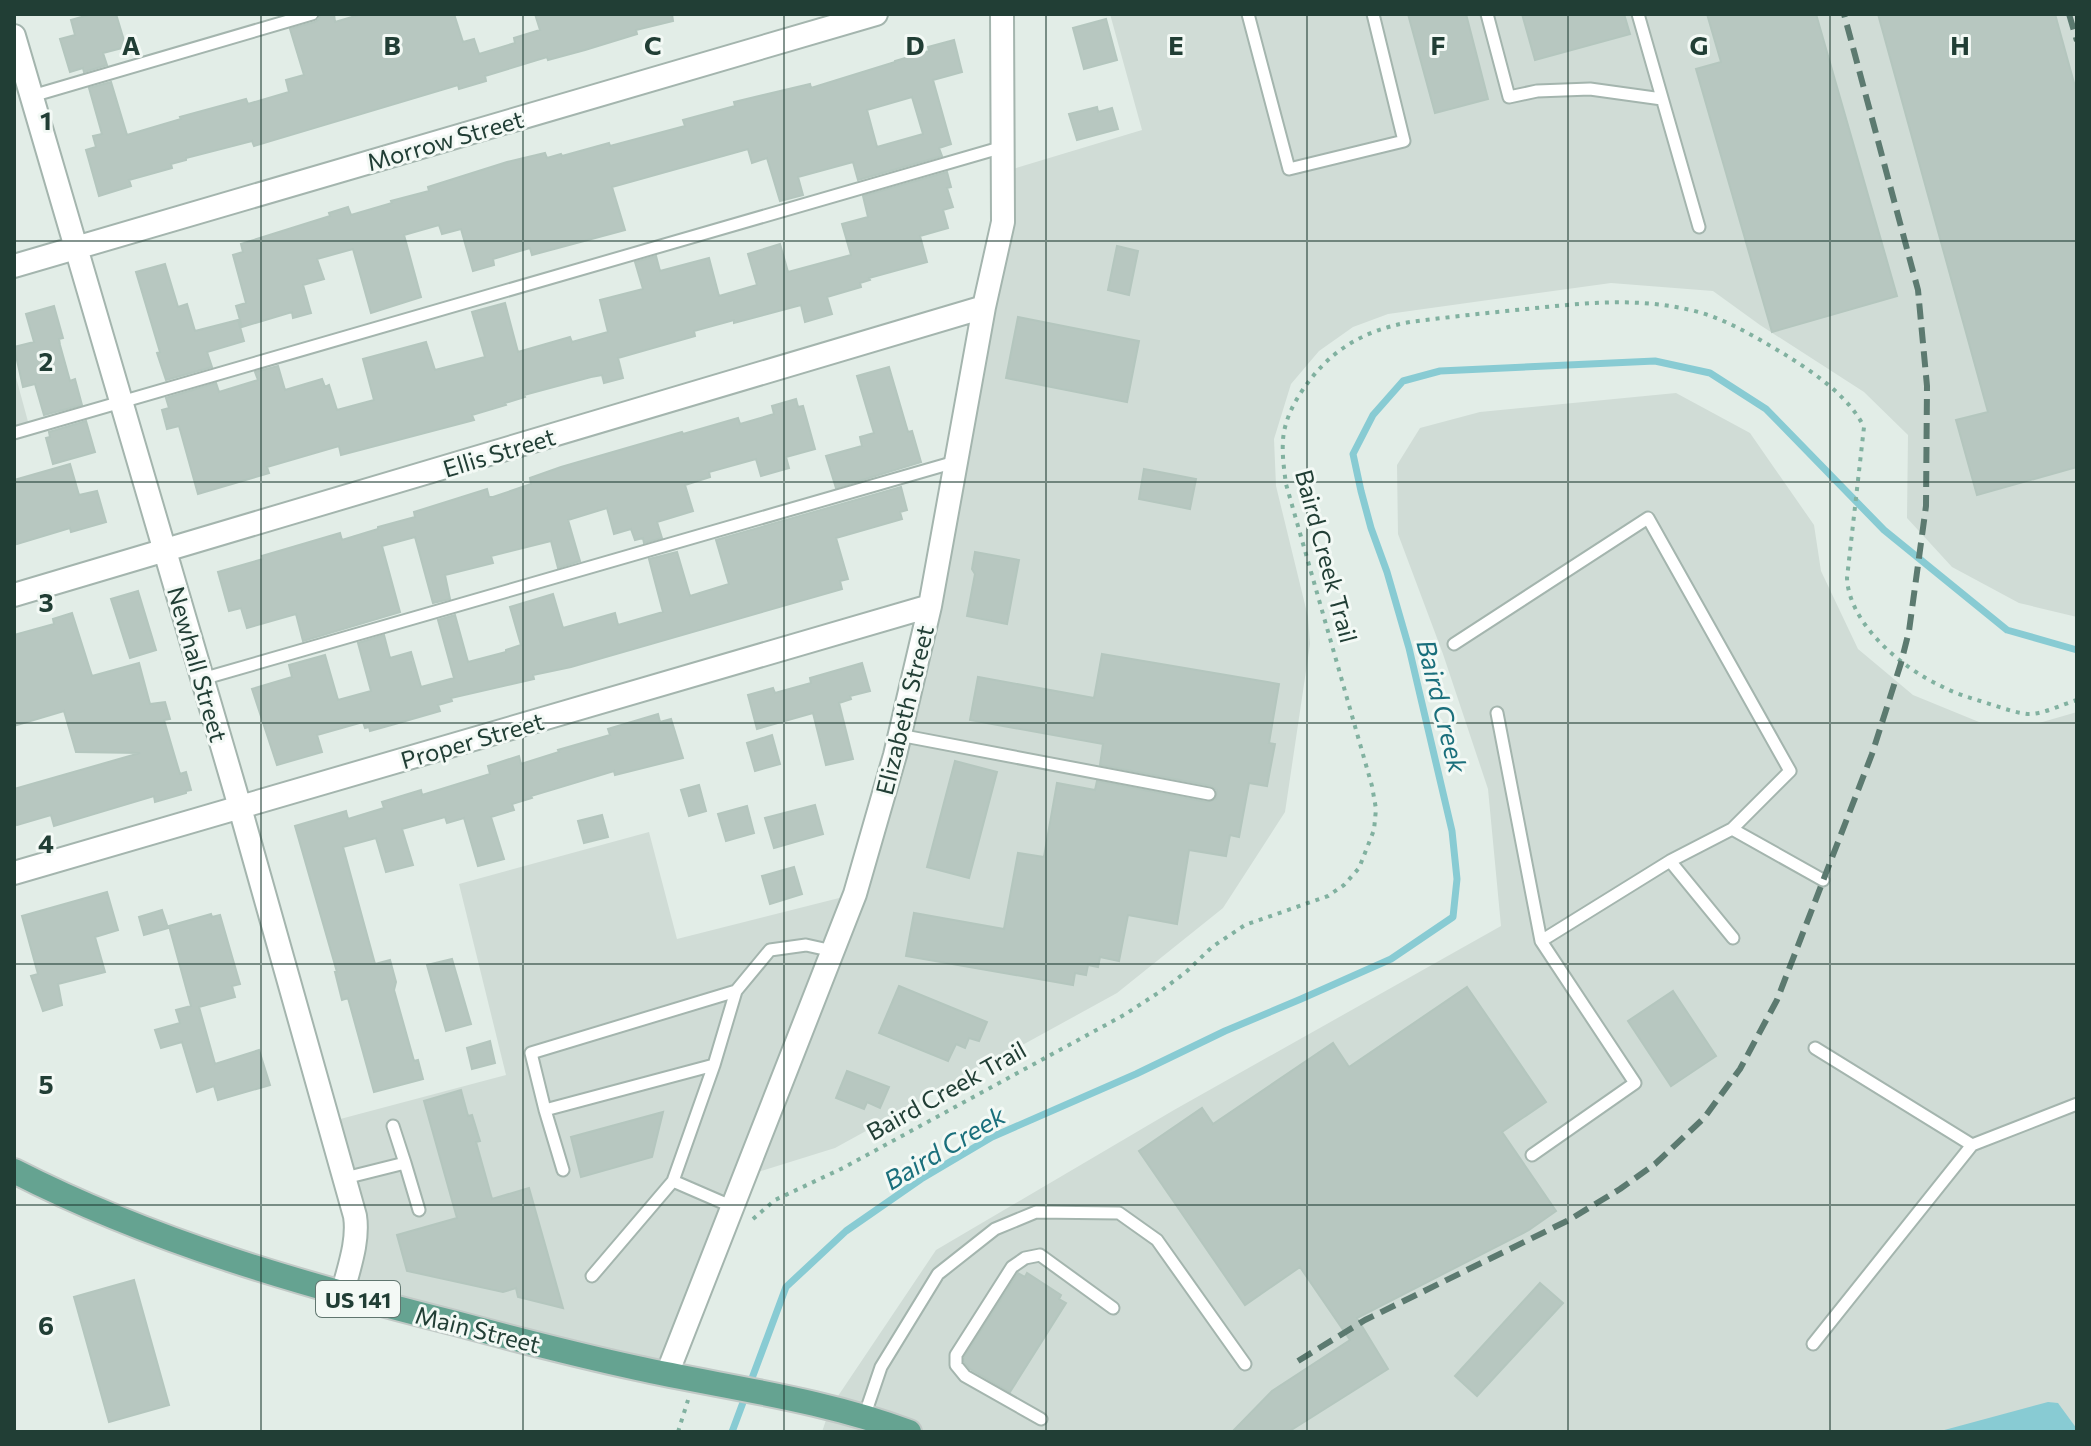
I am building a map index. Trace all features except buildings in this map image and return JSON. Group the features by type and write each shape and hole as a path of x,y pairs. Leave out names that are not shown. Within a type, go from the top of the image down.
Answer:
{"main road":[{"name":"Main Street","path":"14,1171 163,1237 342,1295 566,1351 864,1417 909,1432"}],"street":[{"name":"Morrow Street","path":"14,266 876,14"},
{"name":"Elizabeth Street","path":"667,1374 865,866 899,735 930,606 984,307 1003,222 1002,14"},
{"name":"Newhall Street","path":"14,36 345,1178 357,1227 342,1295"},
{"name":"Ellis Street","path":"14,595 984,307"},
{"name":"Proper Street","path":"14,873 930,606"}],"lane":[{"path":"32,96 312,14"},
{"path":"1248,14 1289,169 1404,141 1373,14"},
{"path":"1487,14 1509,97 1537,91 1590,89 1662,99"},
{"path":"1638,14 1699,227"},
{"path":"14,433 1003,147"},
{"path":"202,679 955,462"},
{"path":"1454,644 1648,518 1790,771 1732,829 1670,861 1541,941"},
{"path":"1497,713 1541,941 1635,1083 1532,1155"},
{"path":"899,735 1209,794"},
{"path":"1732,829 1823,880"},
{"path":"1670,861 1733,938"},
{"path":"592,1276 673,1181 714,1065 736,991 770,950 806,945 833,951"},
{"path":"563,1170 531,1053 736,991"},
{"path":"1815,1048 1972,1145"},
{"path":"545,1110 714,1065"},
{"path":"1813,1344 1972,1145 2077,1104"},
{"path":"393,1126 419,1210"},
{"path":"345,1178 405,1163"},
{"path":"673,1181 733,1207"},
{"path":"864,1417 881,1367 938,1274 995,1229 1036,1212 1119,1213 1157,1240 1245,1364"},
{"path":"1041,1419 965,1376 956,1365 956,1355 1012,1267 1025,1258 1040,1255 1113,1308"}],"path":[{"name":"Baird Creek Trail","path":"748,1230 752,1219 775,1200 843,1168 1124,1015 1177,979 1212,947 1245,925 1328,896 1344,885 1359,868 1374,830 1376,809 1372,786 1286,484 1283,437 1288,417 1312,375 1341,349 1385,326 1594,302 1669,306 1728,324 1809,370 1829,385 1858,415 1864,427 1847,578 1852,602 1866,626 1901,663 1964,697 2032,714 2077,700"},
{"path":"678,1432 705,1381"}],"shaded area":[{"path":"1110,14 2077,14 2077,617 2019,603 1952,567 1907,518 1908,435 1864,392 1713,291 1611,283 1388,314 1353,327 1319,351 1291,384 1274,439 1276,486 1308,617 1310,644 1285,812 1223,908 1117,993 835,1148 745,1176 667,1374 342,1295 355,1242 329,1122 506,1075 459,884 649,832 677,939 855,894 895,755 1003,172 1142,130"},
{"path":"14,370 30,429 14,433"},
{"path":"1676,393 1750,433 1814,525 1821,571 1858,649 1913,695 1979,722 2039,723 2077,712 2077,1432 822,1432 830,1408 936,1250 1174,1110 1501,926 1488,789 1443,654 1398,534 1397,465 1420,428 1480,412"}],"water":[{"path":"2048,1402 2058,1403 2077,1432 1937,1432"}],"waterway":[{"name":"Baird Creek","path":"732,1432 786,1287 846,1231 921,1179 992,1137 1391,959 1453,917 1457,879 1452,831 1409,648 1371,528 1353,454 1373,415 1403,381 1440,371 1655,361 1710,373 1766,409 1884,530 2007,630 2077,650"}],"railway":[{"path":"1298,1361 1365,1320 1569,1220 1655,1164 1704,1118 1740,1069 1777,1000 1872,754 1901,663 1909,631 1926,506 1927,386 1918,290 1844,14"},
{"path":"2069,14 2077,41"}]}
